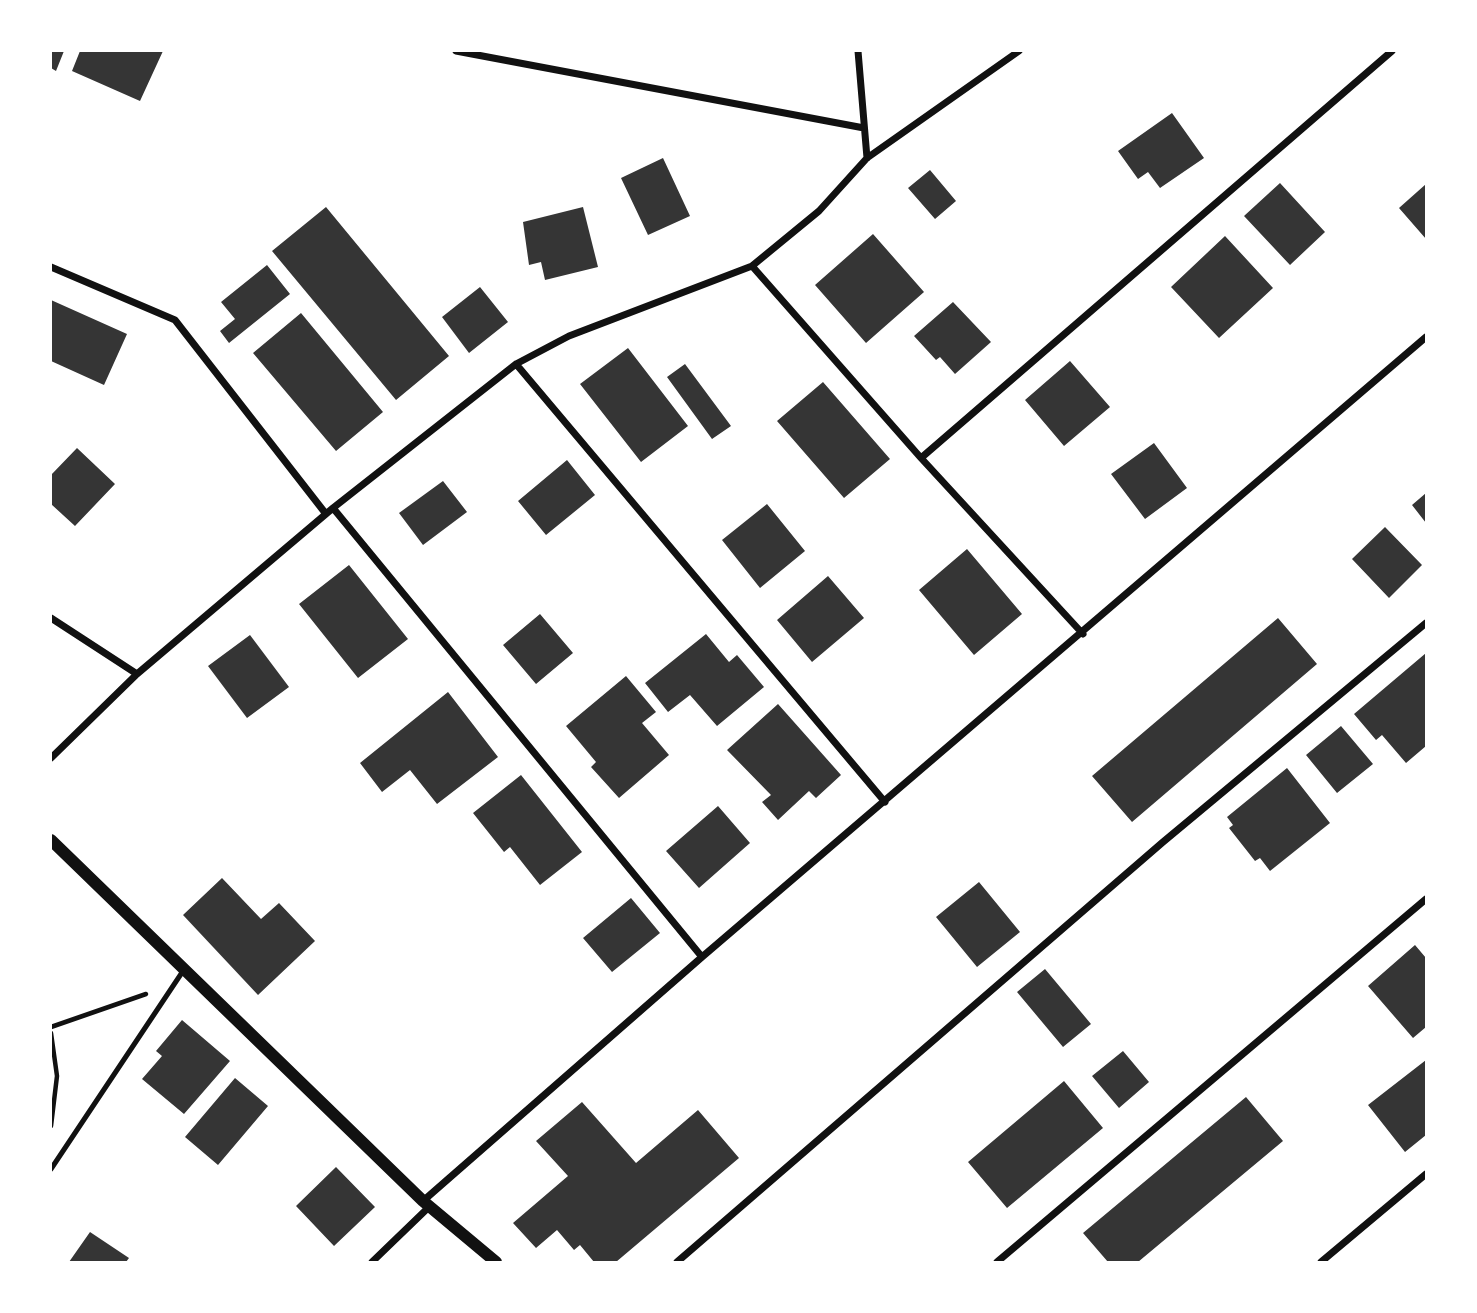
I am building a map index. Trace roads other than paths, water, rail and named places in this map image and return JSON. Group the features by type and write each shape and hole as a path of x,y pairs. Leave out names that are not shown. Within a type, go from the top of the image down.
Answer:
{"street":[{"path":"456,51 864,128"},
{"path":"858,51 867,158"},
{"path":"51,758 136,674 333,508 516,364 569,336 752,266 819,211 867,158 1019,51"},
{"path":"921,458 1392,51"},
{"path":"752,266 921,458 1083,634"},
{"path":"51,267 175,320 327,514"},
{"path":"372,1262 426,1204 702,957 1083,634 1426,337"},
{"path":"516,364 885,802"},
{"path":"333,508 702,957"},
{"path":"51,618 136,674"},
{"path":"677,1262 1152,851 1426,623"},
{"path":"51,840 426,1204 496,1262"},
{"path":"997,1262 1426,899"},
{"path":"1321,1262 1426,1174"}],"lane":[{"path":"51,1169 184,970"}]}
